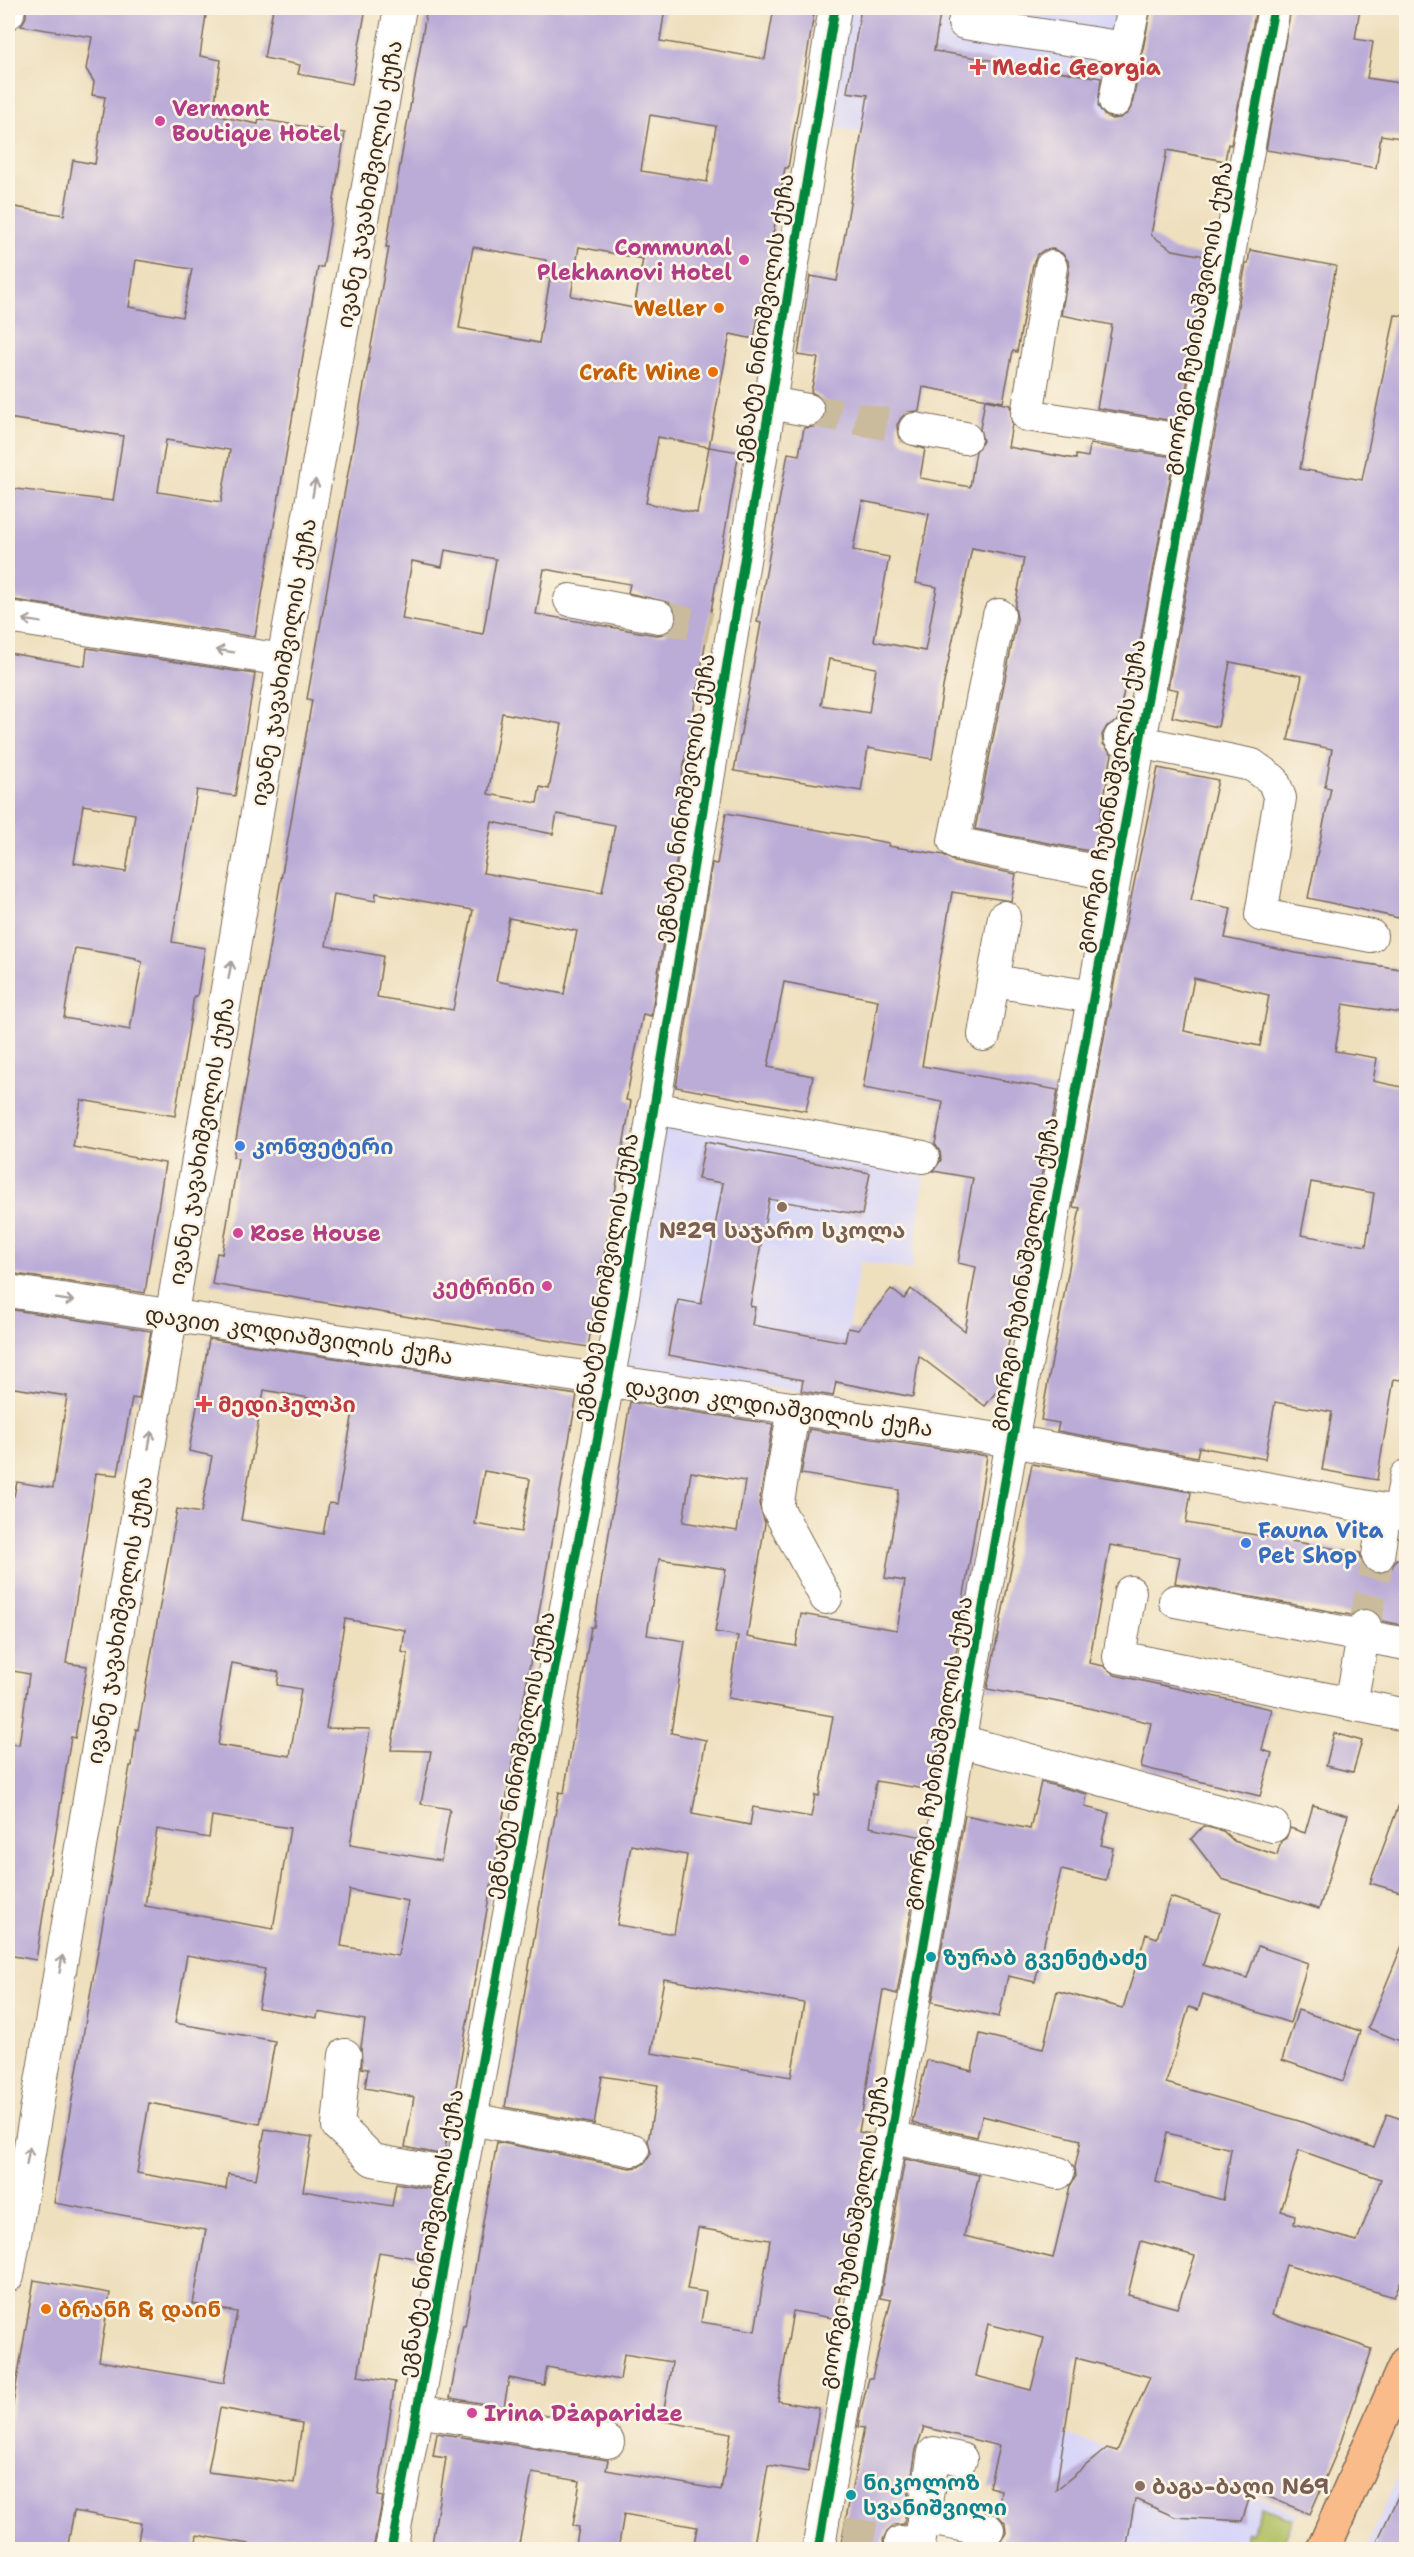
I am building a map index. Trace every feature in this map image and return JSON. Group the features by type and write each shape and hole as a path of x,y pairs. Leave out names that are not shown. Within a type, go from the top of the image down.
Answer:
{"main road":[{"path":"1323,2550 1406,2365"}],"street":[{"path":"8,13 9,8"},
{"name":"ივანე ჯავახიშვილის ქუჩა","path":"8,2276 283,660 400,8"},
{"name":"ეგნატე ნინოშვილის ქუჩა","path":"391,2550 608,1382 653,1108 721,630 769,403 834,8"},
{"path":"1116,101 1134,8"},
{"name":"გიორგი ჩუბინაშვილის ქუჩა","path":"827,2537 889,2137 1115,875 1130,739 1193,442 1274,8"},
{"path":"964,23 1125,48"},
{"path":"1051,267 1027,415 1193,442"},
{"path":"769,403 807,410"},
{"path":"915,429 965,438"},
{"path":"570,600 659,617"},
{"path":"999,615 953,835 954,840 959,844 1115,875"},
{"path":"8,617 283,660"},
{"path":"1130,739 1252,765 1273,780 1280,798 1261,915 1371,936"},
{"path":"984,1035 1004,917"},
{"path":"994,981 1093,997"},
{"path":"653,1108 923,1157"},
{"name":"დავით კლდიაშვილის ქუჩა","path":"8,1291 1012,1441 1397,1512"},
{"path":"794,1408 777,1507 826,1598"},
{"path":"1377,1556 1397,1512 1407,1476"},
{"path":"1130,1592 1119,1658 1407,1715"},
{"path":"1175,1601 1364,1631 1407,1644"},
{"path":"1351,1704 1364,1631"},
{"path":"960,1741 1273,1826"},
{"path":"345,2055 338,2126 373,2160 461,2176"},
{"path":"471,2119 633,2150"},
{"path":"889,2137 1058,2173"},
{"path":"417,2411 608,2442"},
{"path":"901,2542 919,2545 934,2453 961,2459"},
{"path":"923,2518 988,2530"}],"shaded area":[{"name":"Medic Georgia","path":"848,8 1130,8 1099,160 1043,165 827,127"},
{"name":"№29 საჯარო სკოლა","path":"662,1106 927,1154 912,1270 860,1261 836,1396 625,1365"},
{"name":"ბაგა-ბაღი N69","path":"1064,2434 1251,2494 1298,2513 1282,2549 1045,2550"},
{"path":"1406,2458 1406,2549 1365,2549"}],"green space":[{"path":"1262,2507 1293,2519 1281,2549 1248,2549 1245,2539 1247,2532 1251,2533"}],"building":[{"path":"26,8 207,8 200,56 221,60 213,115 258,124 259,119 345,133 323,267 318,267 255,637 8,599 8,488 113,501 123,436 8,418 8,206 64,215 73,160 95,164 105,97 92,95 94,82 86,69 92,37 21,26 26,17","holes":["136,260 192,269 182,317 129,307","166,440 230,450 221,502 158,492"]},
{"path":"273,8 366,8 352,84 298,74 300,65 264,58"},
{"path":"427,8 665,8 660,41 765,59 774,8 815,8 788,168 785,168 754,339 730,334 709,447 739,452 679,793 682,794 670,855 677,856 651,1016 643,1014 626,1100 631,1101 588,1347 212,1284 217,1253 222,1254 238,1158 233,1157 312,700 307,699 389,247 386,247","holes":["650,115 716,126 707,182 641,171","473,247 546,260 543,277 550,279 539,343 459,328","579,247 643,259 634,308 571,296","658,437 709,447 697,513 646,503","445,550 496,559 483,634 402,619 412,561 442,567","544,569 630,584 628,593 670,603 676,612 673,628 665,634 656,635 536,614","502,713 562,724 549,789 540,787 537,803 488,794","557,814 615,825 602,893 483,873 492,822 553,834","376,893 473,910 453,1010 377,997 383,956 326,946 334,894 375,901","509,918 577,931 564,994 496,981"]},
{"path":"861,8 941,8 934,51 1101,78 1098,106 1104,115 1112,119 1120,118 1128,113 1132,105 1151,8 1256,8 1231,145 1228,144 1225,161 1167,150 1151,235 1173,250 1210,257 1180,422 1097,408 1112,325 1061,315 1069,270 1068,261 1062,253 1053,249 1044,250 1037,255 1033,264 1017,352 1013,351 1003,402 923,387 919,411 908,412 897,425 898,435 903,442 925,449 920,478 970,487 976,451 983,441 980,429 985,400 1010,405 1012,424 1008,447 1076,459 1076,455 1088,457 1090,444 1174,457 1133,681 1126,680 1118,721 1107,726 1102,735 1103,744 1112,754 1094,852 975,829 1017,619 1015,607 1024,558 972,548 943,687 932,759 868,748 861,791 734,771 761,623 757,622 788,453 799,455 804,428 814,427 821,422 826,413 825,403 811,392 818,358 798,355 810,276 837,281 868,95 847,92","holes":["862,501 929,514 916,583 937,587 925,651 874,641 889,557 853,550","829,659 876,668 869,713 821,705"]},
{"path":"1291,8 1360,8 1355,39 1373,42 1367,78 1407,84 1407,139 1381,135 1376,168 1266,150"},
{"path":"1250,250 1336,266 1300,469 1362,480 1395,315 1407,316 1407,883 1399,918 1308,898 1331,788 1325,787 1332,749 1288,740 1302,676 1230,662 1218,727 1172,717 1178,690 1168,688"},
{"path":"87,648 255,674 235,796 197,790 172,942 205,948 197,996 194,996 175,1116 81,1100 73,1147 165,1163 145,1293 8,1273 8,653 85,666","holes":["83,805 135,814 126,872 74,863","75,948 136,958 142,962 130,1030 64,1018"]},
{"path":"1158,768 1218,780 1191,900 1231,908 1225,938 1296,953 1407,970 1407,1014 1343,1004 1335,1051 1377,1058 1373,1081 1407,1088 1407,1347 1401,1380 1394,1379 1377,1480 1322,1470 1332,1412 1275,1402 1265,1459 1199,1447 1197,1457 1057,1431 1059,1423 1041,1420 1080,1208 1073,1207 1119,956","holes":["1194,978 1269,995 1260,1046 1184,1031","1311,1182 1374,1193 1366,1246 1301,1235"]},
{"path":"726,813 889,843 888,846 944,855 955,862 1016,874 1011,901 952,892 922,1066 1058,1090 1000,1387 985,1406 919,1356 913,1397 836,1382 833,1396 801,1391 803,1380 668,1355 678,1300 701,1304 723,1183 698,1179 705,1142 870,1173 862,1215 769,1199 750,1306 755,1307 752,1325 845,1342 848,1328 858,1330 891,1289 904,1299 911,1289 965,1331 976,1267 958,1263 973,1178 933,1171 941,1160 940,1152 935,1144 943,1102 863,1088 878,1000 784,982 768,1067 813,1076 806,1111 676,1087 712,863 717,864"},
{"path":"8,1309 151,1331 139,1399 132,1398 118,1475 96,1473 66,1663 87,1666 75,1738 71,1737 36,1960 8,1955 8,1743 19,1745 29,1674 8,1670 8,1495 14,1496 17,1482 53,1488 67,1396 8,1387"},
{"path":"209,1339 577,1395 444,2155 405,2147 414,2097 365,2088 368,2069 362,2068 361,2047 365,2020 318,2012 317,2018 258,2008 265,1969 187,1955 175,2023 275,2041 260,2124 149,2103 137,2173 226,2189 228,2174 256,2179 265,2129 312,2137 303,2191 392,2206 396,2183 438,2190 426,2260 379,2252 358,2376 395,2382 378,2496 383,2497 373,2550 247,2550 249,2544 197,2535 195,2550 180,2550 138,2542 141,2523 74,2511 67,2550 8,2550 8,2433 34,2280 110,2293 99,2361 224,2383 237,2312 193,2304 206,2230 54,2203 130,1766 132,1766 136,1729 138,1730 177,1509 201,1513 212,1456 189,1451","holes":["264,1390 354,1406 337,1504 329,1503 323,1534 241,1520","484,1471 530,1479 521,1532 475,1524","345,1619 405,1630 402,1652 408,1654 391,1750 431,1751 421,1804 450,1809 441,1861 350,1845 370,1729 326,1728","232,1663 279,1672 277,1685 301,1689 290,1756 218,1745","212,1816 290,1828 273,1929 145,1906 157,1829 209,1838","350,1890 408,1901 398,1956 341,1946","220,2408 302,2423 294,2483 208,2472"]},
{"path":"630,1402 773,1424 759,1504 765,1523 747,1637 796,1646 801,1614 897,1630 905,1581 885,1578 899,1490 801,1474 809,1429 987,1456 961,1613 963,1614 931,1790 876,1781 869,1827 924,1837 897,1994 883,1990 859,2132 871,2134 872,2139 845,2289 842,2289 837,2319 793,2311 778,2401 819,2408 808,2472 768,2465 753,2550 693,2550 697,2527 624,2514 618,2550 575,2550 579,2527 573,2526 580,2481 532,2473 518,2550 431,2550 446,2458 433,2456 437,2433 608,2460 606,2470 721,2490 731,2433 662,2421 672,2362 624,2354 620,2380 547,2367 544,2385 509,2378 504,2407 450,2398 497,2142 630,2168 638,2167 646,2162 651,2153 648,2141 658,2085 602,2076 594,2124 505,2107 559,1792 564,1793 591,1627 594,1627","holes":["691,1472 745,1481 737,1531 683,1522","659,1559 726,1569 715,1632 738,1636 728,1698 833,1716 819,1796 815,1795 811,1817 753,1807 750,1825 692,1814 706,1740 671,1733 685,1641 647,1635","631,1845 687,1855 674,1934 617,1925","664,1979 804,2003 791,2077 651,2053","698,2228 770,2240 755,2331 701,2322 706,2292 687,2289"]},
{"path":"1032,1464 1191,1492 1186,1523 1360,1553 1362,1563 1367,1570 1375,1574 1392,1568 1396,1559 1407,1561 1407,1626 1382,1621 1377,1613 1368,1608 1358,1609 1351,1615 1175,1583 1180,1557 1110,1545 1089,1663 1104,1666 1115,1675 1272,1709 1262,1750 1272,1753 1260,1796 1141,1767 1151,1723 1080,1706 987,1689"},
{"path":"1334,1733 1362,1741 1353,1772 1326,1766"},
{"path":"1041,1782 1087,1794 1085,1807 1109,1813 1101,1845 1113,1848 1106,1880 1061,1870 1035,1982 1008,1976 999,2017 932,2002 965,1815 1030,1829"},
{"path":"1404,1791 1407,1792 1407,1894 1370,1883"},
{"path":"1313,1805 1348,1815 1319,1909 1222,1879 1191,1839 1203,1826 1223,1831 1234,1841 1277,1855 1281,1841 1286,1838 1290,1828 1305,1833"},
{"path":"1170,1897 1220,1913 1203,1965 1247,1978 1258,1946 1308,1963 1290,2023 1203,1994 1198,2010 1189,2007 1166,2083 1299,2121 1374,2148 1387,2114 1404,2120 1407,2118 1407,2266 1394,2297 1286,2265 1272,2315 1372,2349 1339,2447 1310,2514 1252,2490 1242,2521 1175,2517 1135,2499 1126,2550 995,2550 1006,2533 1005,2523 998,2515 1001,2490 989,2487 999,2446 924,2427 916,2450 904,2524 894,2525 887,2531 883,2540 885,2550 854,2550 854,2546 841,2543 864,2428 858,2427 860,2414 869,2378 872,2378 891,2300 880,2298 905,2159 979,2175 964,2236 1053,2258 1070,2186 1076,2176 1075,2167 1081,2140 982,2116 977,2137 912,2123 927,2060 972,2071 980,2034 1043,2049 1057,1991 1123,2008 1146,1934 1157,1938","holes":["1167,2133 1231,2149 1223,2200 1156,2182","1299,2150 1381,2179 1357,2241 1294,2224 1295,2215 1281,2211","1141,2241 1195,2256 1177,2308 1128,2295","988,2324 1044,2338 1031,2390 976,2376","1076,2358 1150,2377 1117,2451 1107,2448 1056,2490"]},
{"path":"1407,1936 1407,2044 1368,2028"},
{"path":"1298,2010 1360,2031 1343,2081 1282,2060"},
{"path":"1407,2477 1407,2550 1373,2550"}],"tunnel":[{"path":"808,410 915,429"},
{"path":"659,617 710,628"},
{"path":"1365,1626 1378,1556"},
{"path":"843,2533 901,2542"}],"cycle path":[{"path":"391,2550 615,1344 835,8"},
{"path":"818,2550 1009,1458 1274,8"}],"place":[{"name":"Medic Georgia","path":"978,67"},
{"name":"Vermont Boutique Hotel","path":"160,121"},
{"name":"Communal Plekhanovi Hotel","path":"744,260"},
{"name":"Weller","path":"719,308"},
{"name":"Craft Wine","path":"713,372"},
{"name":"კონფეტერი","path":"240,1146"},
{"name":"№29 საჯარო სკოლა","path":"782,1207"},
{"name":"Rose House","path":"238,1233"},
{"name":"კეტრინი","path":"547,1286"},
{"name":"მედიჰელპი","path":"204,1404"},
{"name":"Fauna Vita Pet Shop","path":"1246,1543"},
{"name":"ზურაბ გვენეტაძე","path":"931,1957"},
{"name":"ბრანჩ & დაინ","path":"46,2309"},
{"name":"Irina Dżaparidze","path":"472,2413"},
{"name":"ბაგა-ბაღი N69","path":"1140,2486"},
{"name":"ნიკოლოზ სვანიშვილი","path":"851,2495"}]}
